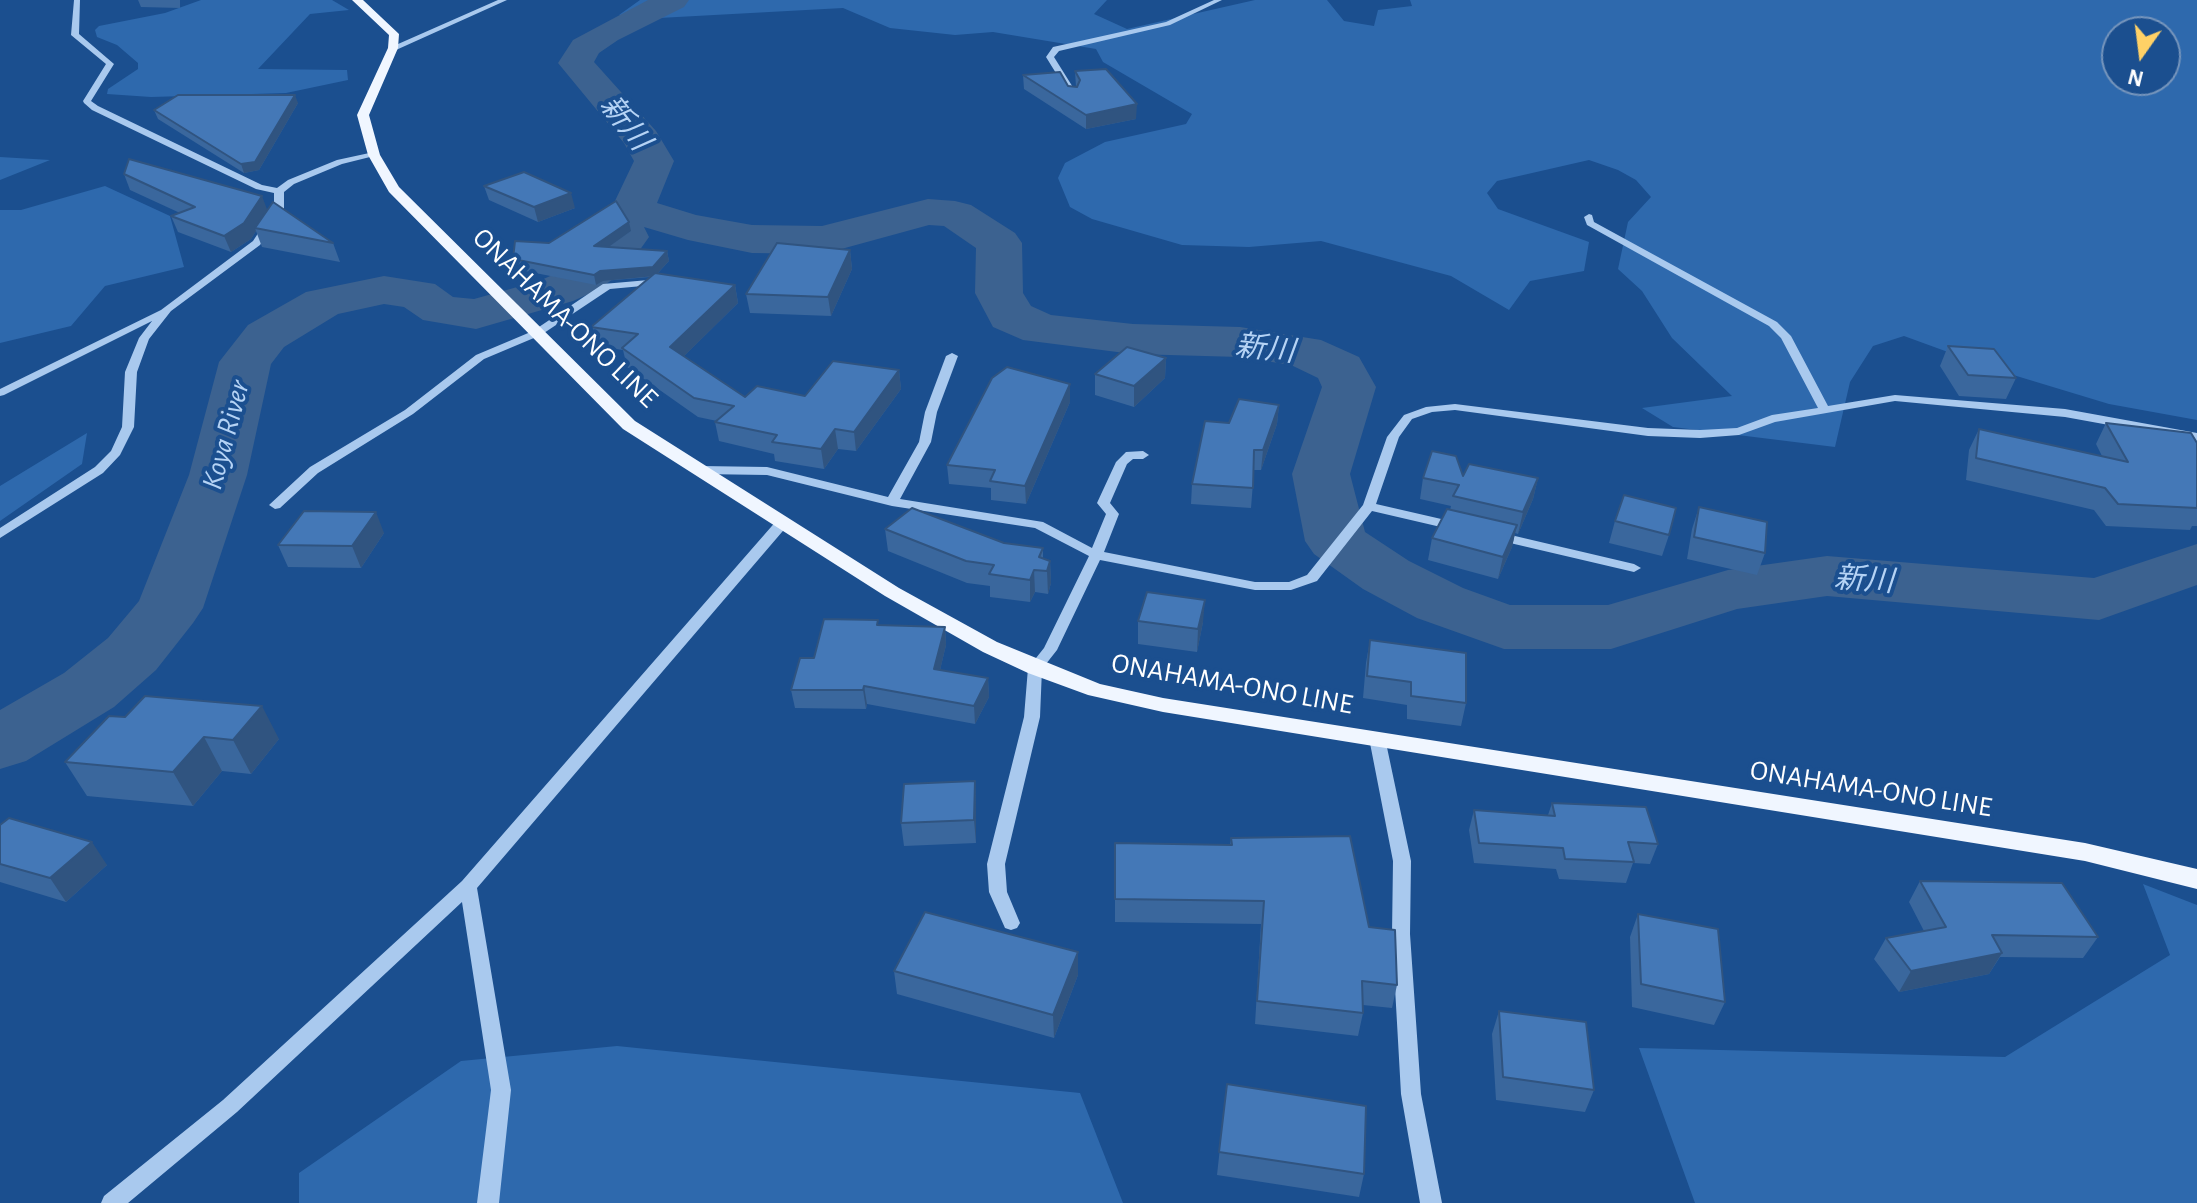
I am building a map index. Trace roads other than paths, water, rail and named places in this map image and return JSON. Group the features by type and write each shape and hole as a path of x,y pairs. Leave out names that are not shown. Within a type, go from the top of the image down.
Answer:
{"main road":[{"path":"357,0 394,34 393,48"},
{"name":"ONAHAMA-ONO LINE","path":"393,48 363,115 374,155 394,189 629,425 892,592 1035,668 1096,690 1163,705 2085,852 2197,879"}],"street":[{"path":"77,0 75,35 110,64 87,101 95,108 259,187 279,191 291,182 340,162 374,155"},
{"path":"393,48 504,0"},
{"path":"1074,96 1050,57 1056,49 1168,24 1219,0"},
{"path":"0,393 167,309 257,243 279,209 279,191"},
{"path":"1589,217 1590,223 1773,324 1786,336 1824,409"},
{"path":"275,505 314,470 409,412 480,357 537,333 607,286 666,281"},
{"path":"0,534 99,470 116,452 128,427 131,372 144,338 167,309"},
{"path":"892,502 925,442 931,412 952,356"},
{"path":"701,470 767,471 892,502 1038,525 1096,555 1255,586 1279,586 1312,578 1364,512 1393,437 1408,417 1430,409 1455,407 1634,430 1700,434 1739,431 1772,419 1870,400 1937,400 2065,413 2197,437"},
{"path":"1011,923 998,892 996,864 1032,717 1035,668 1050,650 1096,555 1113,514 1103,503 1122,462 1130,455 1143,455"},
{"path":"1364,512 1472,530"},
{"path":"112,1203 230,1106 468,886 783,522"},
{"path":"1486,534 1634,568"},
{"path":"1377,738 1402,861 1401,934 1411,1094 1431,1203"},
{"path":"468,886 501,1090 488,1203"}],"waterway":[{"name":"新川","path":"633,209 654,161 642,139 576,63 585,47 606,33 673,0"},
{"name":"Koya River","path":"0,743 89,690 132,654 170,608 218,475 245,362 266,336 323,302 384,290 418,294 440,310 476,314 556,291 583,279 611,258 626,237 619,221 633,209"},
{"name":"新川","path":"633,209 688,227 752,239 823,240 928,212 955,214 999,243 999,293 1011,316 1041,329 1133,339 1240,342 1303,351 1340,368 1349,387 1321,474 1336,541 1386,575 1440,603 1504,627 1611,627 1728,590 1827,576 2099,599 2197,563"}]}
